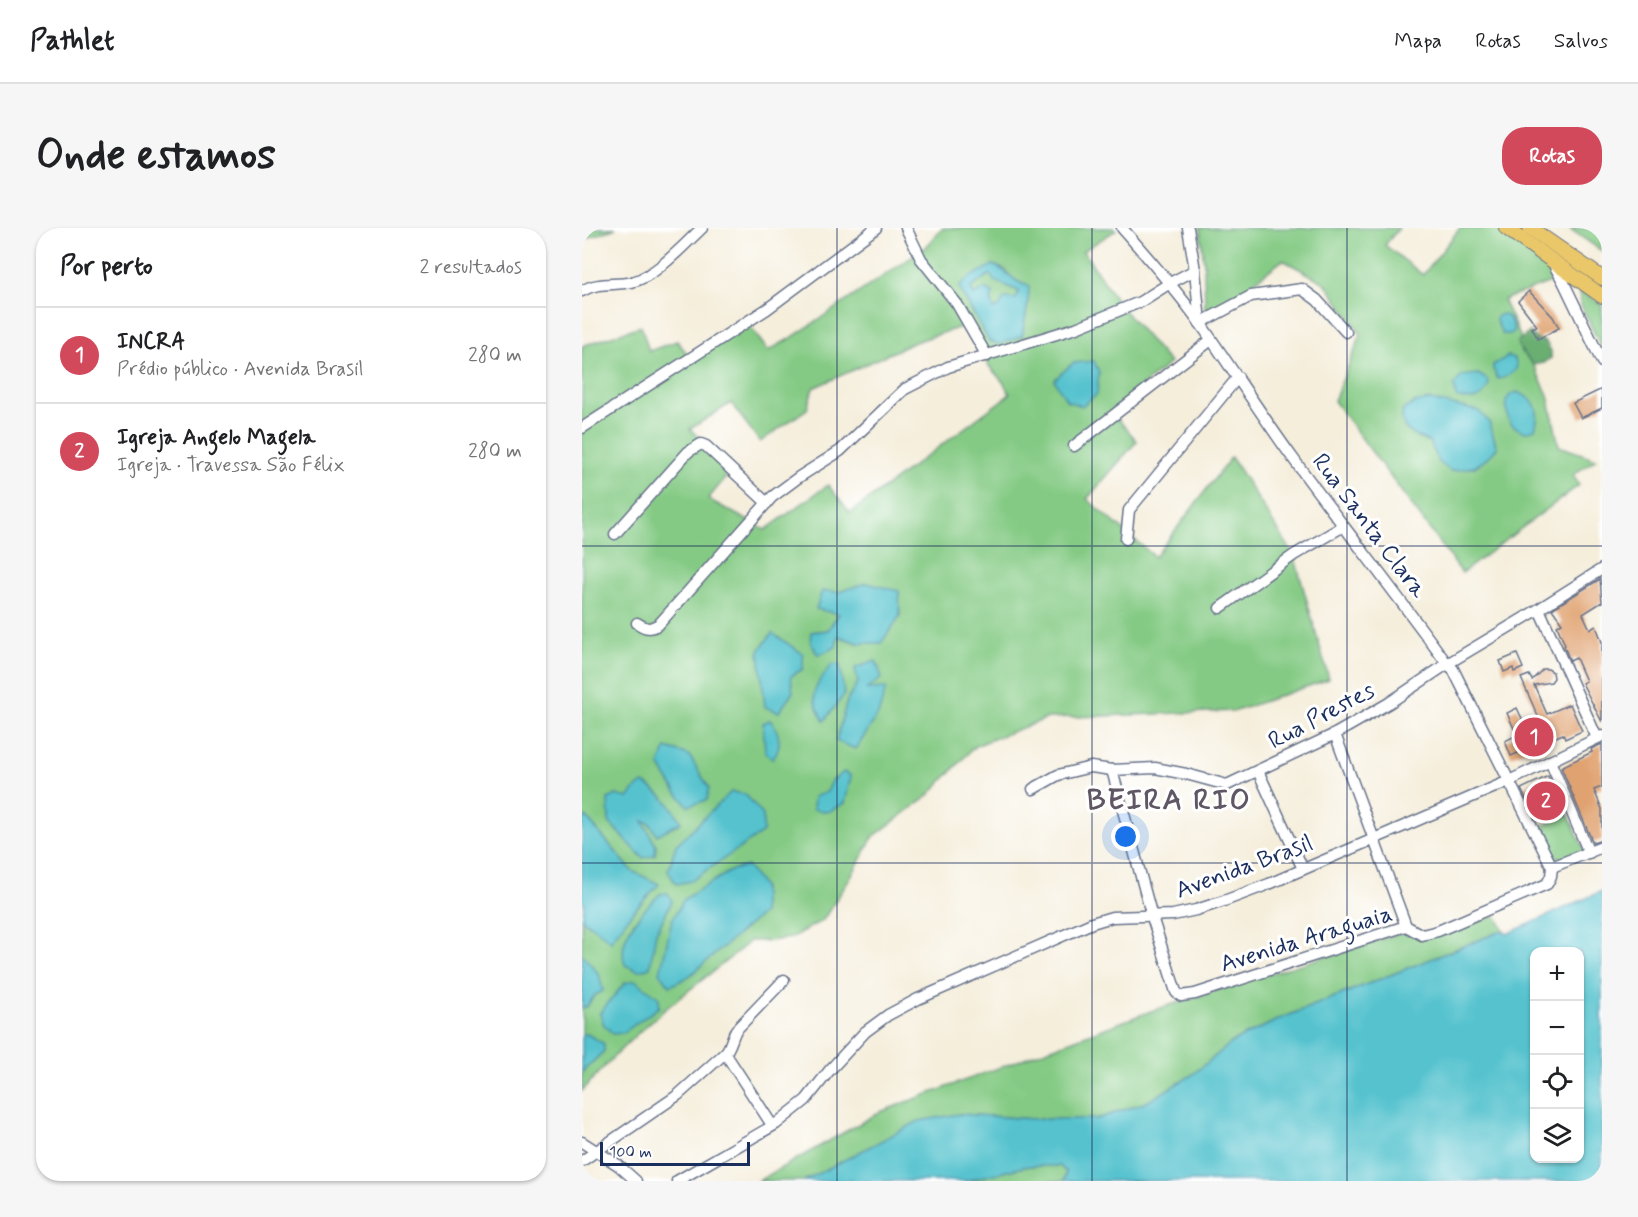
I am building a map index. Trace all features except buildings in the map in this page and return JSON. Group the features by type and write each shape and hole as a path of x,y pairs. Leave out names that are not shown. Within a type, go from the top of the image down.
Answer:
{"main road":[{"path":"1506,228 1602,296"},
{"path":"1530,228 1602,279"},
{"path":"1576,278 1582,265"}],"street":[{"path":"582,291 604,283 630,283 644,278 702,228"},
{"path":"582,428 766,309 876,228"},
{"path":"906,228 921,259 957,304 987,356"},
{"name":"Rua Santa Clara","path":"1122,228 1170,283 1342,527 1453,669 1552,867"},
{"path":"1188,228 1200,323 1251,296 1302,289 1317,300 1346,332"},
{"path":"1550,260 1573,300 1602,362"},
{"path":"637,623 645,628 654,628 660,623 767,503 799,477 840,451 905,389 948,367 1076,328 1140,302 1195,270"},
{"path":"1573,300 1576,278"},
{"path":"1074,446 1211,340"},
{"path":"1126,539 1129,510 1238,377"},
{"path":"615,534 688,452 700,444 705,446 767,503"},
{"path":"1220,608 1294,555 1342,527"},
{"name":"Rua Prestes","path":"1033,789 1058,775 1091,767 1112,770 1155,768 1227,785 1335,734 1389,703 1447,664 1602,569"},
{"path":"1539,609 1599,737"},
{"path":"1335,734 1406,927"},
{"name":"Avenida Brasil","path":"678,1181 772,1125 806,1100 865,1032 888,1015 918,999 1092,923 1112,917 1152,916 1196,910 1303,869 1509,781 1599,737"},
{"path":"1550,761 1589,853"},
{"path":"1112,770 1152,916"},
{"path":"1258,771 1303,869"},
{"path":"1552,867 1602,847"},
{"name":"Avenida Araguaia","path":"1152,916 1176,992 1181,996 1195,994 1406,927 1422,935 1438,931 1547,884 1552,867"},
{"path":"582,1161 678,1095 729,1050 730,1040 736,1030 784,980"},
{"path":"725,1053 772,1125"},
{"path":"582,1142 597,1150 636,1181"}],"green space":[{"path":"582,228 616,228 582,240"},
{"path":"943,228 1068,228 1069,230 1072,228 1114,228 1116,230 1083,251 1122,308 1170,363 1111,411 1137,441 1087,499 1155,557 1231,457 1294,555 1329,679 1236,711 1048,718 975,746 929,795 873,837 823,920 791,938 750,941 642,1029 582,1091 582,1072 604,1051 587,1034 582,1035 582,1007 586,1007 595,995 582,954 582,919 611,940 631,914 632,871 586,817 582,820 582,346 641,326 649,351 677,341 691,358 747,322 768,351 925,248","holes":["993,265 1006,270 1028,303 1022,336 989,341 962,294","961,327 969,327 989,366 1010,394 850,513 828,485 765,530 708,499 732,470 690,429 731,403 760,442 807,409 813,388 915,342","866,583 858,643 838,636 811,632 828,630 839,613 822,592 839,592","858,682 866,689 886,689 847,701","616,795 680,823 657,834 649,823 642,820 656,846 643,858 609,822","660,894 672,901 656,933 633,923","625,983 659,1007 600,1013"]},
{"path":"1200,228 1399,228 1385,245 1423,275 1460,228 1495,228 1546,265 1556,280 1503,300 1548,395 1559,446 1596,459 1573,475 1579,485 1462,573 1334,401 1361,334 1325,283 1283,260 1213,313 1205,310 1204,264","holes":["1489,422 1497,448 1475,467 1451,471 1439,462 1430,442 1419,438 1405,428"]},
{"path":"1602,228 1602,251 1570,229"},
{"path":"990,274 1019,291 1016,299 994,310 991,302 974,296 971,288"},
{"path":"1580,292 1602,305 1602,349 1580,303"},
{"path":"1530,332 1535,338 1546,342 1551,351 1551,358 1544,363 1533,365 1518,345 1517,342"},
{"path":"1568,814 1585,851 1561,860 1560,857 1554,859 1538,828"},
{"path":"1496,916 1504,930 1282,1018 1234,1041 1192,1075 1147,1102 1097,1119 1034,1119 959,1114 804,1181 758,1181 880,1112 1151,1011 1400,933 1437,933"},
{"path":"1028,1166 1060,1166 1066,1172 1064,1181 964,1181"}],"water":[{"path":"993,265 1018,282 1029,286 1022,336 1000,344 989,341 959,287 968,278","holes":["990,274 994,281 1019,291 1016,299 1004,298 1000,306 994,309 991,302 993,293 984,289 974,295 971,288"]},
{"path":"1502,314 1507,316 1511,322 1514,330 1512,334 1502,334 1496,320 1497,316"},
{"path":"1508,356 1514,358 1517,364 1516,370 1498,379 1493,365"},
{"path":"1094,361 1099,372 1097,394 1082,406 1067,401 1054,380 1073,363"},
{"path":"1478,374 1488,380 1489,385 1483,395 1471,400 1456,397 1454,385 1462,376"},
{"path":"1517,392 1535,405 1537,422 1535,429 1525,432 1509,421 1506,401 1510,395"},
{"path":"1430,400 1479,411 1489,422 1497,448 1487,459 1477,465 1451,471 1439,462 1430,442 1408,431 1403,422 1403,410 1414,403"},
{"path":"866,583 899,591 900,616 881,643 858,643 838,636 836,647 818,655 811,643 811,632 828,630 839,614 816,609 822,591 839,592"},
{"path":"772,633 803,654 803,669 791,676 793,692 779,712 765,707 759,651"},
{"path":"876,661 882,678 867,689 886,688 878,715 856,749 836,741 847,701 858,682 855,668"},
{"path":"832,664 840,665 844,695 824,721 814,697 817,685"},
{"path":"770,720 779,740 778,750 772,759 765,752 763,723"},
{"path":"666,748 689,755 709,788 707,800 688,806 676,792 659,765"},
{"path":"844,772 851,776 845,803 828,812 813,809 814,797 827,792 832,781"},
{"path":"644,783 666,800 681,822 657,835 649,823 643,821 656,846 655,855 643,858 609,822 608,799 616,795 628,798"},
{"path":"731,792 745,794 763,815 763,832 691,881 676,884 668,871 676,845"},
{"path":"586,817 632,871 659,884 631,914 611,941 582,919 584,904 582,900 582,820"},
{"path":"747,866 763,887 763,913 688,977 670,986 660,973 672,920 684,899 732,870"},
{"path":"1602,891 1602,1181 1064,1181 1066,1172 1060,1166 1028,1166 964,1181 804,1181 919,1121 959,1114 1034,1119 1097,1119 1147,1102 1192,1075 1234,1041 1282,1018 1504,930 1507,934"},
{"path":"668,893 672,901 656,933 650,967 639,971 625,965 624,945 632,926 660,894"},
{"path":"582,954 599,974 603,991 595,995 586,1007 582,1007"},
{"path":"635,980 659,998 659,1007 623,1033 613,1034 604,1025 600,1013 625,983"},
{"path":"587,1034 604,1044 604,1051 582,1072 582,1035"}],"place":[{"name":"INCRA","path":"1534,737"},
{"name":"Igreja Angelo Magela","path":"1546,801"}],"district":[{"name":"BEIRA RIO","path":"1169,799"}]}
